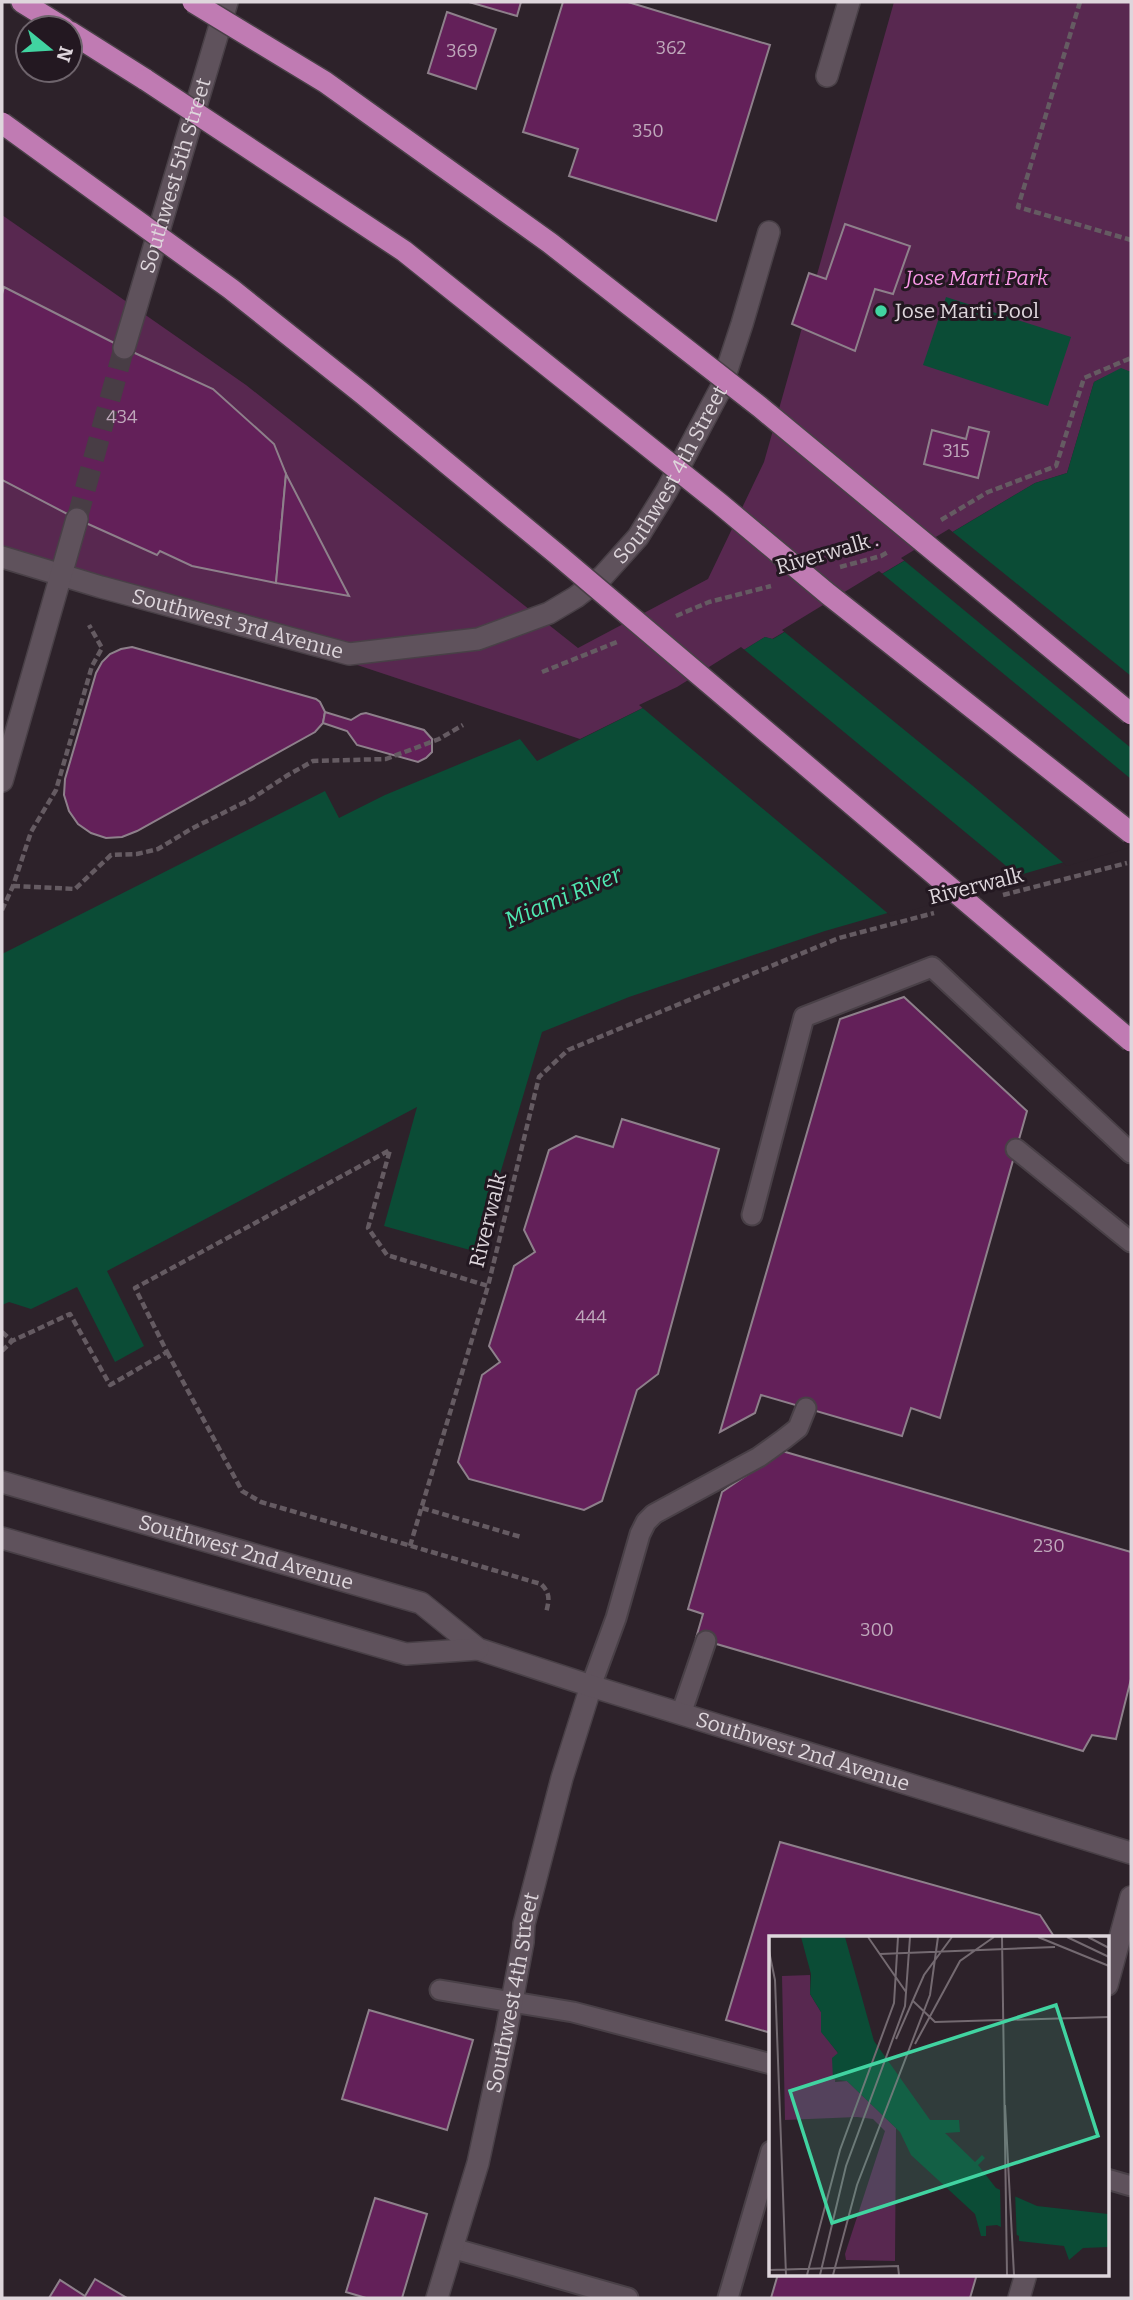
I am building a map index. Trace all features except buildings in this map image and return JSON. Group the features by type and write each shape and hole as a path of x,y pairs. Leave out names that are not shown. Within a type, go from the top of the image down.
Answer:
{"highway":[{"path":"22,2 41,14"},
{"path":"194,2 324,82 550,243 760,407 1131,714"},
{"path":"84,41 404,251 719,503 839,603 1131,833"},
{"path":"2,123 230,289 363,394 1131,1041"}],"street":[{"name":"Southwest 5th Street","path":"124,348 227,2"},
{"path":"827,76 849,2"},
{"name":"Southwest 4th Street","path":"478,639 549,613 576,597 603,576 638,537 667,490 721,388 743,324 769,232"},
{"path":"2,781 76,519"},
{"name":"Southwest 3rd Avenue","path":"2,557 349,654 478,639"},
{"name":"Southwest 2nd Avenue","path":"2,1482 421,1603 478,1649 1131,1853"},
{"name":"Southwest 2nd Avenue","path":"2,1538 406,1654 478,1649"},
{"name":"Southwest 4th Street","path":"437,2298 478,2162 512,2002 523,1942 523,1924 562,1778 591,1686"},
{"path":"1108,1981 1131,1898"},
{"path":"1018,2298 1025,2276"}],"lane":[{"path":"752,1215 804,1017 932,967 1131,1153"},
{"path":"1016,1149 1131,1242"},
{"path":"591,1686 646,1522 654,1514 759,1457 799,1428 806,1408"},
{"path":"681,1714 706,1641"},
{"path":"440,1990 573,2012 769,2063"},
{"path":"728,2298 769,2158"},
{"path":"1108,2179 1131,2186"},
{"path":"452,2248 628,2298"}],"path":[{"path":"1080,2 1018,207 1131,240"},
{"path":"940,520 988,492 1056,466 1084,377 1131,358"},
{"name":"Riverwalk .","path":"828,570 881,556 893,549"},
{"name":"Riverwalk .","path":"673,618 709,602 775,584"},
{"path":"2,910 31,832 56,790 92,666 102,648 89,625"},
{"path":"542,672 625,638"},
{"path":"13,886 75,889 111,855 137,854 158,849 251,799 313,761 386,760 439,739 463,725"},
{"name":"Riverwalk","path":"998,896 1131,862"},
{"name":"Riverwalk","path":"167,1352 135,1288 390,1150 368,1228 387,1255 488,1286 539,1077 568,1050 839,938 945,910"},
{"path":"410,1546 488,1286"},
{"path":"2,1351 12,1341 70,1314 110,1385 167,1352 242,1492 261,1502 541,1584 548,1590 550,1599 546,1614"},
{"path":"2,1332 12,1341"},
{"path":"422,1508 521,1537"}],"green space":[{"name":"Jose Marti Park","path":"894,2 1131,2 1131,372 1121,369 1094,382 1067,473 1035,483 772,639 765,637 679,690 580,739 2,547 2,215 246,385 578,648 708,579 764,462"}],"water":[{"path":"946,297 1071,337 1048,406 923,365"},
{"name":"Miami River","path":"1121,368 1131,372 1131,843 825,931 629,997 542,1032 477,1252 384,1226 417,1107 107,1271 144,1346 115,1362 77,1287 31,1309 9,1302 2,1305 2,954 325,791 339,818 385,795 520,739 537,761 679,690 765,637 773,639 1035,483 1067,473 1094,382"}],"pier":[{"path":"949,529 1131,676 1131,748 901,558"},
{"path":"879,571 1131,779 1131,847 1067,866 782,630"},
{"path":"741,647 1022,879 891,916 639,705 677,687"}],"tunnel":[{"path":"77,519 124,348"}],"place":[{"name":"Jose Marti Pool","path":"881,311"}]}
